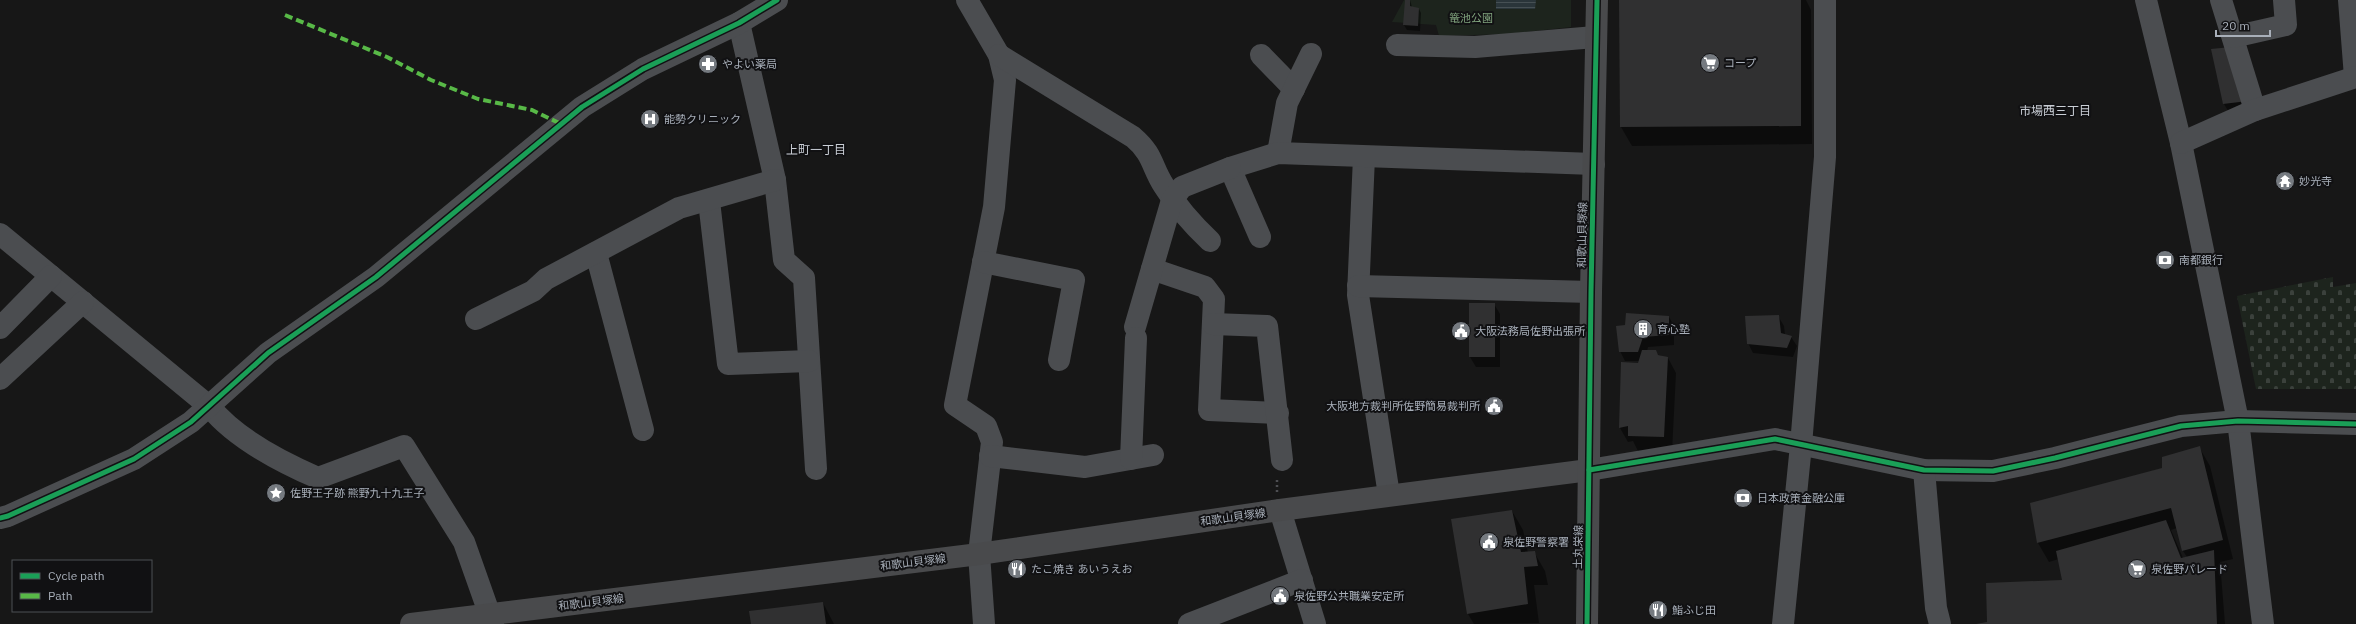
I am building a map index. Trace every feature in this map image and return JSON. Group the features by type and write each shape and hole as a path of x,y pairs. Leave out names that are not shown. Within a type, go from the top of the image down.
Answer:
{"main road":[{"name":"和歌山貝塚線","path":"412,624 492,619 980,554 1389,495 1589,470 1595,37 1597,0"},
{"name":"土丸栄線","path":"1587,624 1589,470"}],"street":[{"path":"0,518 8,516 134,459 191,422 210,407 219,395 268,353 376,277 582,107 643,69 740,22 777,0"},
{"path":"967,0 999,55 1005,80 994,207 955,406 986,426 992,442 980,554 984,624"},
{"path":"1783,624 1801,445 1825,158 1826,0"},
{"path":"2146,0 2181,143 2238,421 2263,624"},
{"path":"2221,0 2255,110"},
{"path":"2233,37 2286,25 2284,0"},
{"path":"2181,143 2255,110 2356,77 2349,0"},
{"path":"740,22 776,180 784,260 804,278 816,470"},
{"path":"1397,45 1475,47 1595,37"},
{"path":"1278,152 1287,103 1310,54"},
{"path":"999,55 1133,137 1146,148 1163,185 1172,200 1191,223 1210,241"},
{"path":"1261,55 1294,89"},
{"path":"1131,459 1135,332 1172,200 1182,187 1230,168 1278,152 1364,157 1594,164"},
{"path":"1364,157 1358,286 1389,495"},
{"path":"1230,168 1260,237"},
{"path":"476,319 533,291 546,279 679,208 709,201 776,180"},
{"path":"709,201 728,364 809,361"},
{"path":"0,234 210,407 222,421 287,464 318,478 404,446 464,542 492,619"},
{"path":"596,253 643,430"},
{"path":"983,262 1074,280 1059,360"},
{"path":"1152,269 1205,287 1214,299 1208,410 1278,413"},
{"path":"0,328 51,276"},
{"path":"1358,286 1591,292"},
{"path":"0,379 83,302"},
{"path":"1213,324 1267,326 1278,413 1282,460"},
{"path":"1589,470 1775,439 1924,470 1993,471 2056,458 2181,426 2238,421 2356,424"},
{"path":"990,456 1085,467 1153,455"},
{"path":"1924,470 1936,608 1940,624"},
{"path":"1280,510 1315,624"},
{"path":"1189,624 1302,580"}],"green space":[{"name":"篭池公園","path":"1404,0 1571,0 1571,27 1509,34 1439,36 1436,25 1392,22"},
{"path":"2333,277 2333,287 2356,283 2356,389 2256,389 2237,296"}],"shaded area":[{"path":"1496,0 1536,0 1535,9 1496,9"}],"building":[{"path":"1405,0 1410,0 1410,6 1419,8 1418,26 1403,25"},
{"name":"コープ","path":"1619,0 1801,0 1801,126 1620,127"},
{"path":"2231,47 2248,101 2223,104 2211,49"},
{"path":"1469,303 1495,303 1495,357 1469,357"},
{"name":"育心塾","path":"1626,313 1669,316 1669,335 1643,337 1638,352 1619,352 1616,326 1625,325"},
{"path":"1779,315 1781,333 1792,336 1787,348 1747,344 1745,316"},
{"path":"1642,350 1656,350 1658,355 1668,357 1664,437 1628,436 1628,426 1619,428 1621,362 1638,363"},
{"path":"2200,446 2223,540 2182,551 2171,508 2037,543 2030,503 2162,468 2162,457"},
{"path":"1512,510 1521,552 1535,551 1538,566 1524,567 1528,604 1467,614 1451,519"},
{"name":"泉佐野パレード","path":"2166,520 2181,558 2214,550 2217,624 1976,624 1987,622 1986,583 2062,580 2056,551"},
{"path":"823,602 826,624 751,624 749,611"}],"marked path":[{"path":"285,15 387,57 431,80 478,99 532,110 561,124"}],"cycle path":[{"path":"0,518 8,516 134,459 191,422 268,353 376,277 582,107 643,69 739,23 777,0"},
{"path":"1587,624 1591,292 1597,0"},
{"path":"1589,470 1775,439 1924,470 1993,471 2055,458 2181,426 2238,421 2356,424"}],"place":[{"name":"コープ","path":"1710,63"},
{"name":"やよい薬局","path":"708,64"},
{"name":"能勢クリニック","path":"650,119"},
{"name":"妙光寺","path":"2285,181"},
{"name":"南都銀行","path":"2165,260"},
{"name":"育心塾","path":"1643,329"},
{"name":"大阪法務局佐野出張所","path":"1461,331"},
{"name":"大阪地方裁判所佐野簡易裁判所","path":"1494,406"},
{"name":"佐野王子跡 熊野九十九王子","path":"276,493"},
{"name":"日本政策金融公庫","path":"1743,498"},
{"name":"泉佐野警察署","path":"1489,542"},
{"name":"たこ焼き あいうえお","path":"1017,569"},
{"name":"泉佐野パレード","path":"2137,569"},
{"name":"泉佐野公共職業安定所","path":"1280,596"},
{"name":"鮨ふじ田","path":"1658,610"}],"district":[{"name":"市場西三丁目","path":"2055,110"},
{"name":"上町一丁目","path":"816,149"}]}
